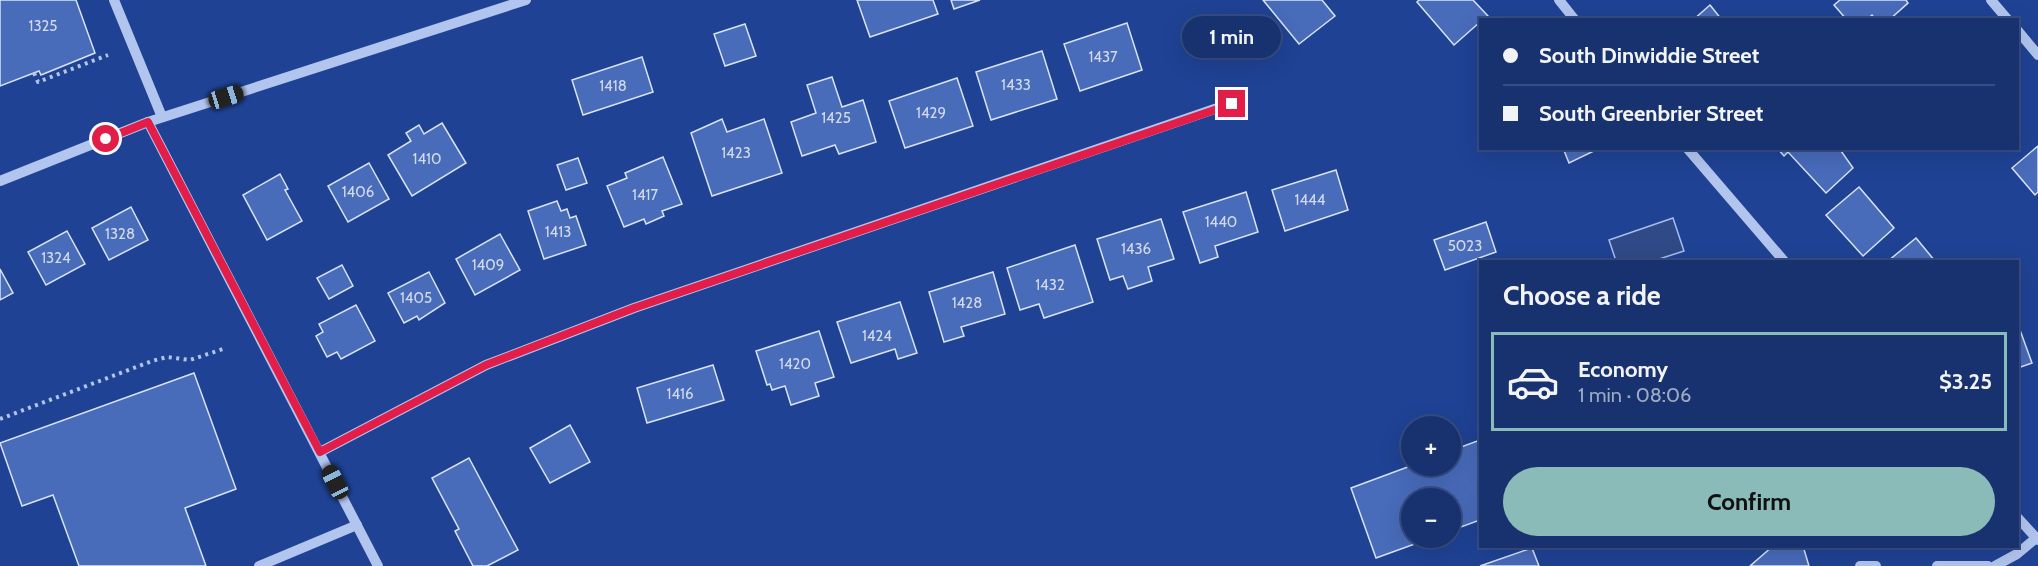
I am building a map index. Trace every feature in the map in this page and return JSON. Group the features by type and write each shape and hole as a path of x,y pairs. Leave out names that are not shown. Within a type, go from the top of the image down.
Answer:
{"street":[{"path":"114,0 162,117"},
{"path":"0,181 162,117 526,0"},
{"path":"1558,0 1573,18"},
{"path":"1991,0 2006,18"},
{"path":"2019,32 2038,55"},
{"path":"320,452 486,365 623,312 1232,104"},
{"path":"148,122 378,566"},
{"path":"1689,150 1783,260"},
{"path":"1995,566 2017,554 2037,539 2019,519"},
{"path":"259,566 357,525"},
{"path":"1860,566 1876,566"},
{"path":"1936,566 1988,566"}],"path":[{"path":"34,73 38,82 108,55"},
{"path":"0,419 152,361 167,357 190,360 226,348"}],"water":[{"path":"1673,218 1684,251 1656,260 1616,260 1609,240"}],"building":[{"path":"0,0 76,0 95,53 41,75 39,71 0,86"},
{"path":"857,0 933,0 938,14 870,37"},
{"path":"951,0 980,0 954,9"},
{"path":"1263,0 1322,0 1335,16 1299,44"},
{"path":"1419,0 1473,0 1488,16 1479,18 1479,23 1454,45 1417,2"},
{"path":"1840,0 1906,0 1908,3 1891,18 1874,18 1872,15 1868,18 1845,18 1834,5"},
{"path":"1710,5 1720,18 1695,18"},
{"path":"1127,23 1142,70 1080,91 1064,44"},
{"path":"745,24 756,56 725,66 714,34"},
{"path":"1042,51 1057,99 991,120 976,72"},
{"path":"642,57 653,92 583,115 572,80"},
{"path":"832,77 842,107 863,100 876,142 839,154 835,145 802,156 791,122 816,113 807,85"},
{"path":"957,78 973,126 905,148 889,101"},
{"path":"722,119 727,132 764,119 782,173 712,196 691,133"},
{"path":"442,123 466,163 412,196 388,155 411,141 406,133 419,125 424,134"},
{"path":"2038,146 2038,192 2035,195 2012,168"},
{"path":"1564,150 1596,150 1569,163"},
{"path":"1779,150 1840,150 1853,168 1826,193 1788,152 1784,156"},
{"path":"663,157 682,204 662,211 664,216 646,224 644,219 624,227 607,186 627,178 625,173"},
{"path":"578,158 587,183 566,190 557,165"},
{"path":"369,163 389,199 348,222 328,186"},
{"path":"1336,170 1348,210 1285,231 1272,190"},
{"path":"280,174 288,189 285,190 302,221 267,240 243,195"},
{"path":"1859,187 1894,228 1863,256 1826,215"},
{"path":"1246,192 1258,232 1215,246 1218,257 1200,263 1183,212"},
{"path":"557,201 561,211 567,209 570,218 576,216 586,245 544,259 528,211"},
{"path":"131,207 148,240 109,260 92,228"},
{"path":"1161,219 1174,259 1148,267 1152,281 1128,289 1123,276 1110,280 1097,239"},
{"path":"1486,222 1496,252 1445,270 1434,240"},
{"path":"67,231 85,264 46,285 28,252"},
{"path":"500,234 520,270 475,295 456,259"},
{"path":"1916,238 1934,260 1889,260"},
{"path":"1075,245 1093,302 1044,318 1039,304 1020,310 1007,268"},
{"path":"342,265 353,286 329,299 317,278"},
{"path":"0,269 13,293 0,300"},
{"path":"429,272 445,303 419,320 417,316 404,323 388,293"},
{"path":"993,272 1005,314 961,327 964,336 944,342 929,292"},
{"path":"900,302 917,353 898,359 895,349 851,363 837,322"},
{"path":"356,305 375,341 341,359 337,352 327,357 316,336 323,332 319,324"},
{"path":"2019,330 2032,363 2019,368"},
{"path":"819,331 834,377 815,383 819,396 791,405 785,386 772,390 770,384 767,385 756,351"},
{"path":"713,365 724,400 647,423 637,388"},
{"path":"194,373 236,489 185,508 206,566 79,566 53,495 22,506 0,443"},
{"path":"570,425 590,462 550,483 530,448"},
{"path":"1479,440 1479,520 1461,527 1461,488 1401,488 1401,548 1404,548 1376,558 1351,488 1401,469 1401,476 1461,476 1461,447"},
{"path":"469,458 518,550 487,566 473,566 455,531 459,529 432,478"},
{"path":"1532,548 1539,566 1480,566"},
{"path":"1771,548 1804,548 1809,566 1750,566"}],"route":[{"path":"106,139 148,122 320,452 486,365 634,308 1232,104"}]}
